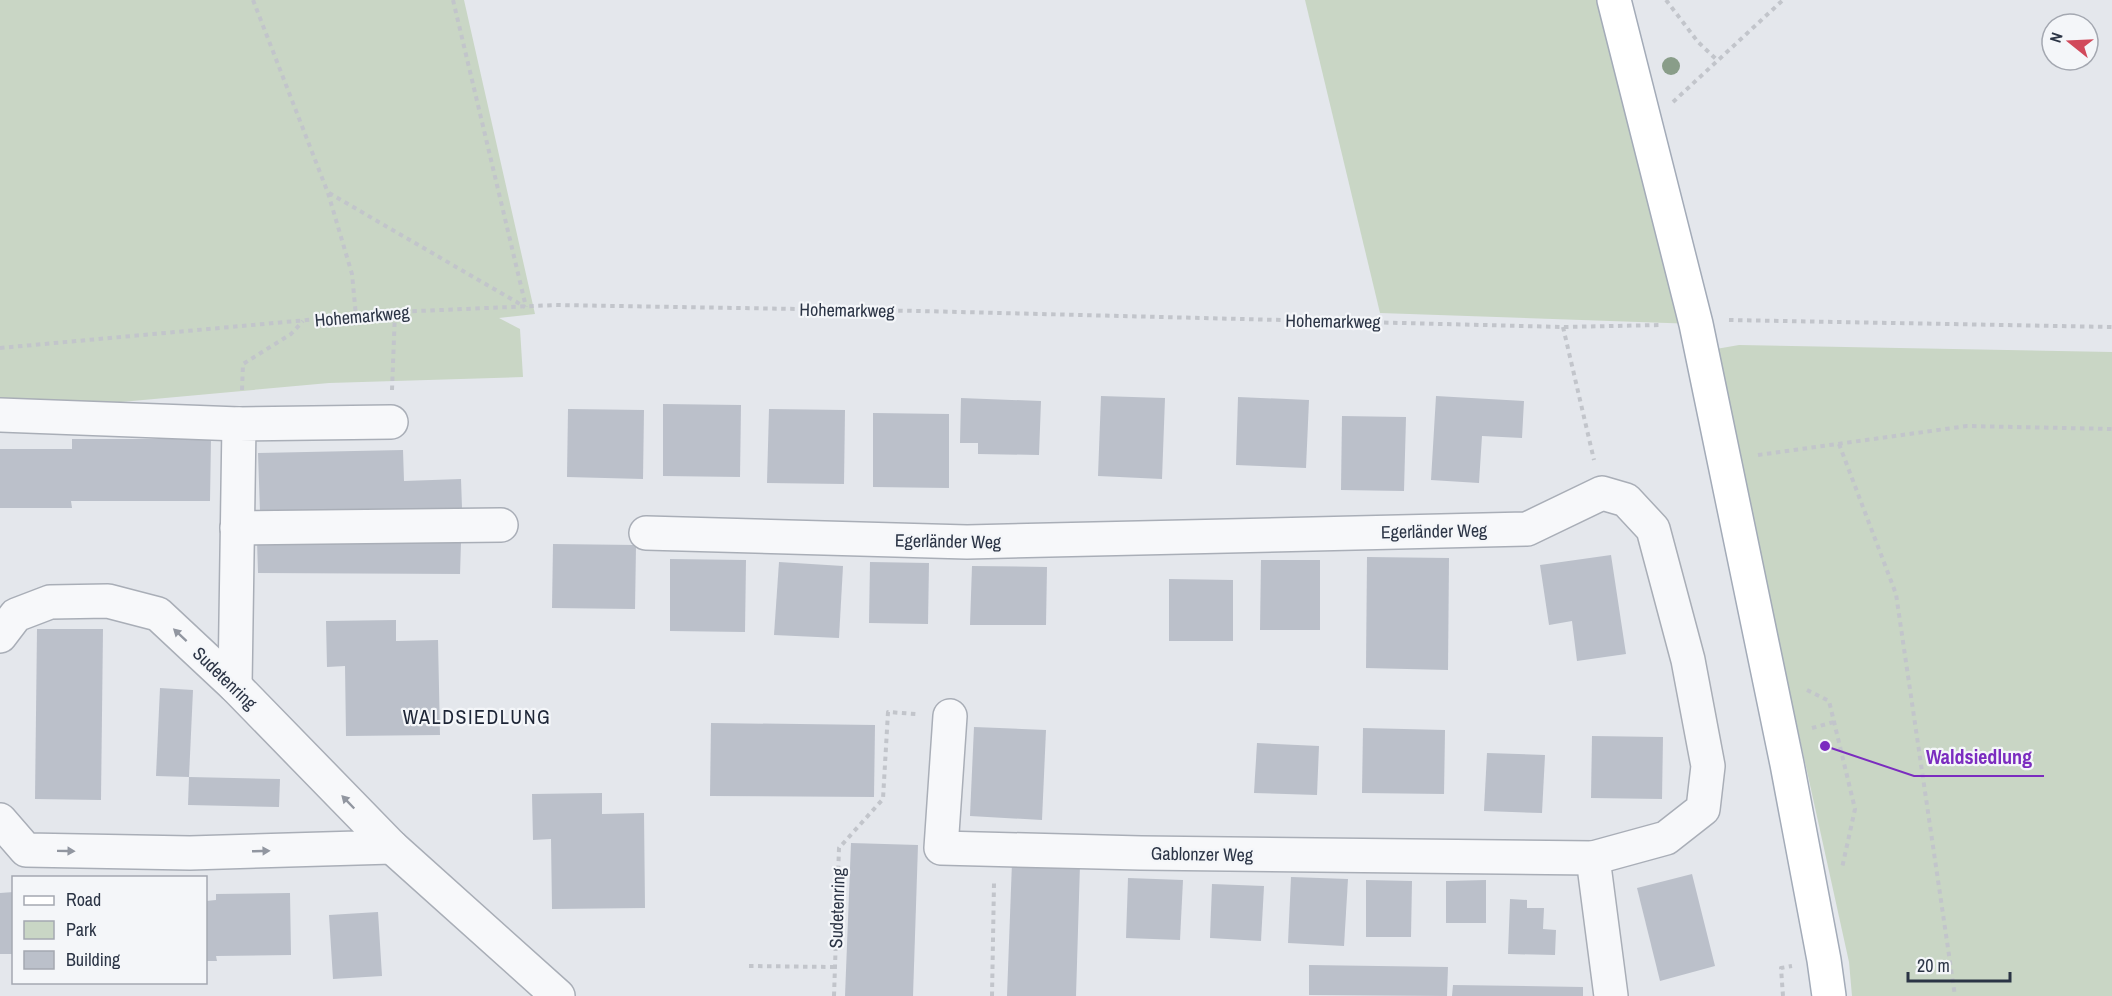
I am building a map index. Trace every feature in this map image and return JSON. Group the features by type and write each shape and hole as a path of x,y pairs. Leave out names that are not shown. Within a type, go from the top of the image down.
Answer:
{"main road":[{"path":"1614,0 1696,324 1787,764 1829,996"}],"street":[{"path":"0,415 239,424 391,422"},
{"path":"236,686 239,424"},
{"path":"1602,493 1626,500 1653,529 1688,660 1708,766 1703,809 1676,831 1666,838 1593,858 1611,996"},
{"name":"Egerländer Weg","path":"646,533 967,542 1527,529 1602,493"},
{"path":"237,528 501,525"},
{"name":"Sudetenring","path":"5,614 50,602 108,601 158,614 236,686 392,847 558,996"},
{"name":"Gablonzer Weg","path":"950,716 942,848 1593,858"},
{"path":"0,820 13,855 392,847"}],"path":[{"path":"254,0 328,193 352,274 357,316"},
{"path":"453,0 526,307"},
{"path":"1666,0 1698,42 1717,60 1783,0"},
{"path":"328,193 526,307"},
{"name":"Hohemarkweg","path":"0,348 395,312 556,305 920,311 1563,327 1696,324 1721,320 2112,327"},
{"path":"391,422 395,312"},
{"path":"239,424 243,364 291,334 303,321"},
{"path":"1563,327 1602,493"},
{"path":"1752,456 1967,426 2112,429"},
{"path":"1839,444 1896,594 1955,996"},
{"name":"Sudetenring","path":"834,996 840,848 883,799 888,712 950,716"},
{"path":"992,996 995,850"},
{"name":"Sudetenring","path":"749,966 835,967"}],"green space":[{"path":"0,0 464,0 535,314 499,318 520,329 523,377 329,383 0,413"},
{"path":"1305,0 1614,0 1696,324 1380,313"},
{"path":"1739,345 2112,352 2112,996 1852,996 1849,962 1716,349"}],"building":[{"path":"1101,396 1165,398 1162,479 1098,476"},
{"path":"1436,396 1524,401 1522,438 1482,436 1479,483 1431,480"},
{"path":"1238,397 1309,400 1306,468 1236,465"},
{"path":"961,398 1041,401 1039,455 978,454 978,443 960,443"},
{"path":"663,404 741,405 740,477 663,476"},
{"path":"568,409 644,410 643,479 567,477"},
{"path":"769,409 845,410 844,484 767,483"},
{"path":"873,413 949,414 949,488 873,487"},
{"path":"1342,416 1406,417 1404,491 1341,490"},
{"path":"72,439 211,439 210,501 71,501 72,508 0,508 0,449 72,449"},
{"path":"403,450 404,481 461,479 462,508 260,512 258,453"},
{"path":"257,541 461,542 460,574 258,573"},
{"path":"553,544 636,545 635,609 552,608"},
{"path":"1611,555 1626,654 1577,661 1572,621 1549,625 1540,565"},
{"path":"1367,557 1449,558 1448,670 1366,668"},
{"path":"670,559 746,560 745,632 670,631"},
{"path":"1261,560 1320,560 1320,630 1260,630"},
{"path":"779,562 843,566 839,638 774,635"},
{"path":"870,562 929,563 928,624 869,623"},
{"path":"972,566 1047,567 1046,625 970,625"},
{"path":"1169,579 1233,580 1233,641 1169,641"},
{"path":"396,620 396,641 438,640 440,735 346,736 345,666 327,667 326,621"},
{"path":"37,629 103,629 101,800 35,799"},
{"path":"160,688 193,690 189,777 156,776"},
{"path":"711,723 875,725 874,797 710,796"},
{"path":"974,727 1046,730 1042,820 970,816"},
{"path":"1363,728 1445,730 1444,794 1362,793"},
{"path":"1592,736 1663,737 1662,799 1591,798"},
{"path":"1257,743 1319,746 1317,795 1254,793"},
{"path":"1487,753 1545,755 1542,813 1484,811"},
{"path":"189,777 280,779 279,807 188,805"},
{"path":"602,793 602,814 644,813 645,908 552,909 551,839 533,840 532,794"},
{"path":"851,843 918,845 913,996 845,996"},
{"path":"1012,862 1080,864 1076,996 1007,996"},
{"path":"1692,874 1715,966 1660,981 1637,888"},
{"path":"1291,877 1348,879 1344,946 1288,943"},
{"path":"1128,878 1183,880 1180,940 1126,938"},
{"path":"1366,880 1412,881 1411,937 1366,937"},
{"path":"1486,880 1486,923 1446,923 1446,881"},
{"path":"1212,884 1264,886 1261,941 1210,938"},
{"path":"12,892 12,954 0,954 0,893"},
{"path":"290,893 291,955 216,956 217,961 207,961 207,901 216,900 216,894"},
{"path":"1510,899 1527,900 1527,908 1544,908 1543,929 1556,930 1555,955 1508,954"},
{"path":"378,912 382,976 333,979 329,915"},
{"path":"1309,965 1448,967 1447,996 1309,995"},
{"path":"1453,985 1583,987 1583,996 1452,996"}],"place":[{"name":"Waldsiedlung","path":"1825,746"}],"district":[{"name":"WALDSIEDLUNG","path":"477,716"}]}
